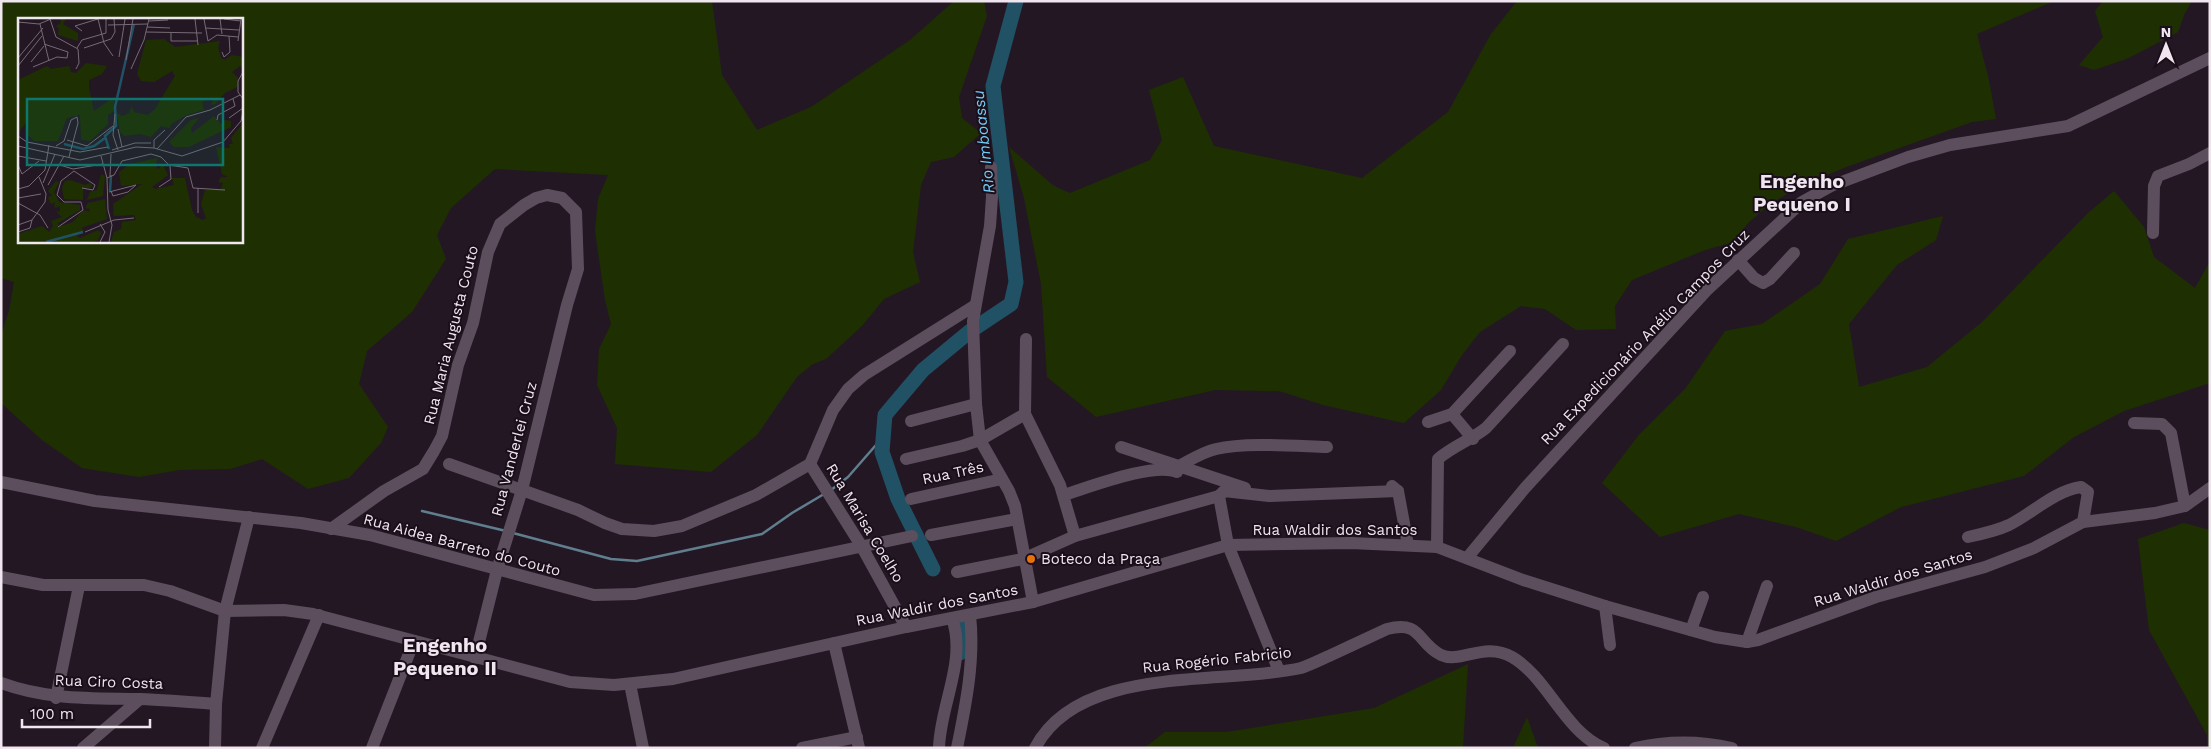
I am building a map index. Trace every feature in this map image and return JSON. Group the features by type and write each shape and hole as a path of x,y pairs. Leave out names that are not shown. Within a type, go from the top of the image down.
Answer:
{"street":[{"name":"Rua Expedicionário Anélio Campos Cruz","path":"1467,558 1531,481 1738,260 1802,202 1831,186 1908,157 1950,145 2068,126 2210,58"},
{"path":"2153,233 2154,186 2158,176 2189,164 2210,153"},
{"path":"991,167 990,226 974,306 973,321 976,404 980,440 1015,506 1033,602"},
{"name":"Rua Maria Augusta Couto","path":"331,529 384,491 423,469 434,451 442,436 458,365 473,323 488,252 500,224 536,198 547,195 562,198 576,212 579,248"},
{"name":"Rua Vanderlei Cruz","path":"474,658 497,570 522,490 567,304 578,270 579,248"},
{"path":"1738,260 1754,278 1763,283 1770,279 1794,253"},
{"path":"449,464 578,510 605,524 622,529 654,531 682,526 756,496 810,464 833,410 848,389 864,375 974,306"},
{"path":"1026,339 1025,414 1064,495 1075,536"},
{"path":"1437,547 1438,459 1445,453 1473,439 1486,428 1563,344"},
{"path":"1428,422 1452,414 1510,351"},
{"path":"911,421 976,404"},
{"path":"906,459 980,440 1025,414"},
{"path":"1452,414 1473,439"},
{"path":"2134,423 2162,424 2171,433 2186,506"},
{"path":"1181,465 1202,453 1217,449 1277,446 1327,448"},
{"name":"Rua Waldir dos Santos","path":"1121,447 1181,465 1223,490"},
{"name":"Rua Marisa Coelho","path":"810,464 862,547 906,626"},
{"name":"Rua Waldir dos Santos","path":"1064,495 1162,468 1169,468 1223,490 1269,496 1396,489 1408,545"},
{"name":"Rua Três","path":"911,499 1002,479"},
{"name":"Rua Aidea Barreto do Couto","path":"1,482 95,501 300,523 370,535 585,593 614,596 912,536"},
{"path":"1968,537 1987,533 2008,525 2060,493 2081,487 2088,492 2083,522"},
{"name":"Rua Waldir dos Santos","path":"1,577 44,585 144,585 225,611 284,610 319,615 474,658 570,682 595,685 630,684 673,679 906,626 1033,602 1228,545 1351,543 1437,547 1523,580 1605,606 1715,637 1746,642 1758,640 1876,596 1985,567 2034,548 2083,522 2155,513 2186,506 2210,488"},
{"path":"1223,490 1228,545 1279,671"},
{"name":"Rua Waldir dos Santos","path":"957,572 1024,559 1075,536 1223,490"},
{"path":"216,748 216,704 225,611 249,517"},
{"path":"931,535 1017,519"},
{"path":"56,698 79,586"},
{"path":"1746,642 1767,586"},
{"path":"1691,630 1703,597"},
{"path":"1605,606 1610,645"},
{"path":"262,748 319,615"},
{"path":"957,748 970,678 972,651 970,615"},
{"path":"939,748 940,730 955,662 957,641 952,618"},
{"name":"Rua Rogério Fabricio","path":"1035,748 1055,723 1080,704 1101,695 1166,680 1198,680 1302,667 1400,625 1410,627 1417,632 1433,650 1443,656 1451,657 1492,650 1513,658 1586,737 1604,748"},
{"path":"372,748 414,642"},
{"path":"802,748 858,742 834,643"},
{"name":"Rua Ciro Costa","path":"1,683 35,694 56,698 140,699 216,704"},
{"path":"630,684 643,748"},
{"path":"82,748 140,699"},
{"path":"1634,748 1680,743 1714,744 1732,748"}],"green space":[{"path":"1,1 712,1 722,75 757,130 811,107 910,40 954,1 984,1 987,16 959,97 962,118 981,133 954,157 931,162 921,185 913,252 920,282 884,299 862,326 826,359 813,364 797,377 757,435 711,472 615,464 617,428 597,385 599,349 611,324 605,300 595,231 598,199 608,175 495,169 451,208 437,235 446,259 412,312 367,351 359,384 388,427 381,443 349,478 308,489 262,459 230,469 179,470 139,477 82,468 42,440 1,403 1,335 9,311 14,282 1,278"},
{"path":"1517,1 2054,1 1977,34 1989,80 1996,119 1972,122 1804,184 1770,204 1748,223 1734,242 1705,250 1632,280 1615,306 1616,329 1576,330 1545,309 1521,306 1480,332 1462,355 1441,390 1404,423 1323,405 1279,391 1215,390 1096,417 1047,377 1041,284 1024,198 1009,147 1054,186 1070,193 1150,160 1162,140 1149,90 1183,77 1214,146 1362,178 1448,112 1491,34"},
{"path":"2103,1 2192,1 2184,15 2178,32 2129,58 2094,70 2079,65 2103,37 2095,11"},
{"path":"2114,191 2144,227 2154,257 2195,288 2210,261 2210,383 2124,411 2074,437 2024,476 1901,507 1836,541 1796,527 1739,514 1660,537 1602,483 1638,436 1685,389 1725,331 1762,324 1820,284 1848,239 1943,216 1936,240 1897,265 1849,324 1859,387 1927,367 1982,322 2088,213"},
{"path":"2184,523 2210,530 2210,748 2207,748 2207,735 2149,630 2138,539"},
{"path":"1468,664 1463,748 1144,748 1165,732 1227,732 1374,708"},
{"path":"1527,717 1538,748 1513,748"}],"waterway":[{"name":"Rio Imboassu","path":"933,569 898,499 882,452 885,415 923,370 969,332 1011,304 1016,282 993,86 1016,1"},
{"path":"831,490 848,477 883,437"},
{"path":"513,533 611,559 637,561 762,534 824,494"},
{"path":"422,511 506,531"},
{"path":"960,653 963,626"}],"place":[{"name":"Boteco da Praça","path":"1031,559"}],"district":[{"name":"Engenho Pequeno I","path":"1802,192"},
{"name":"Engenho Pequeno II","path":"445,656"}]}
